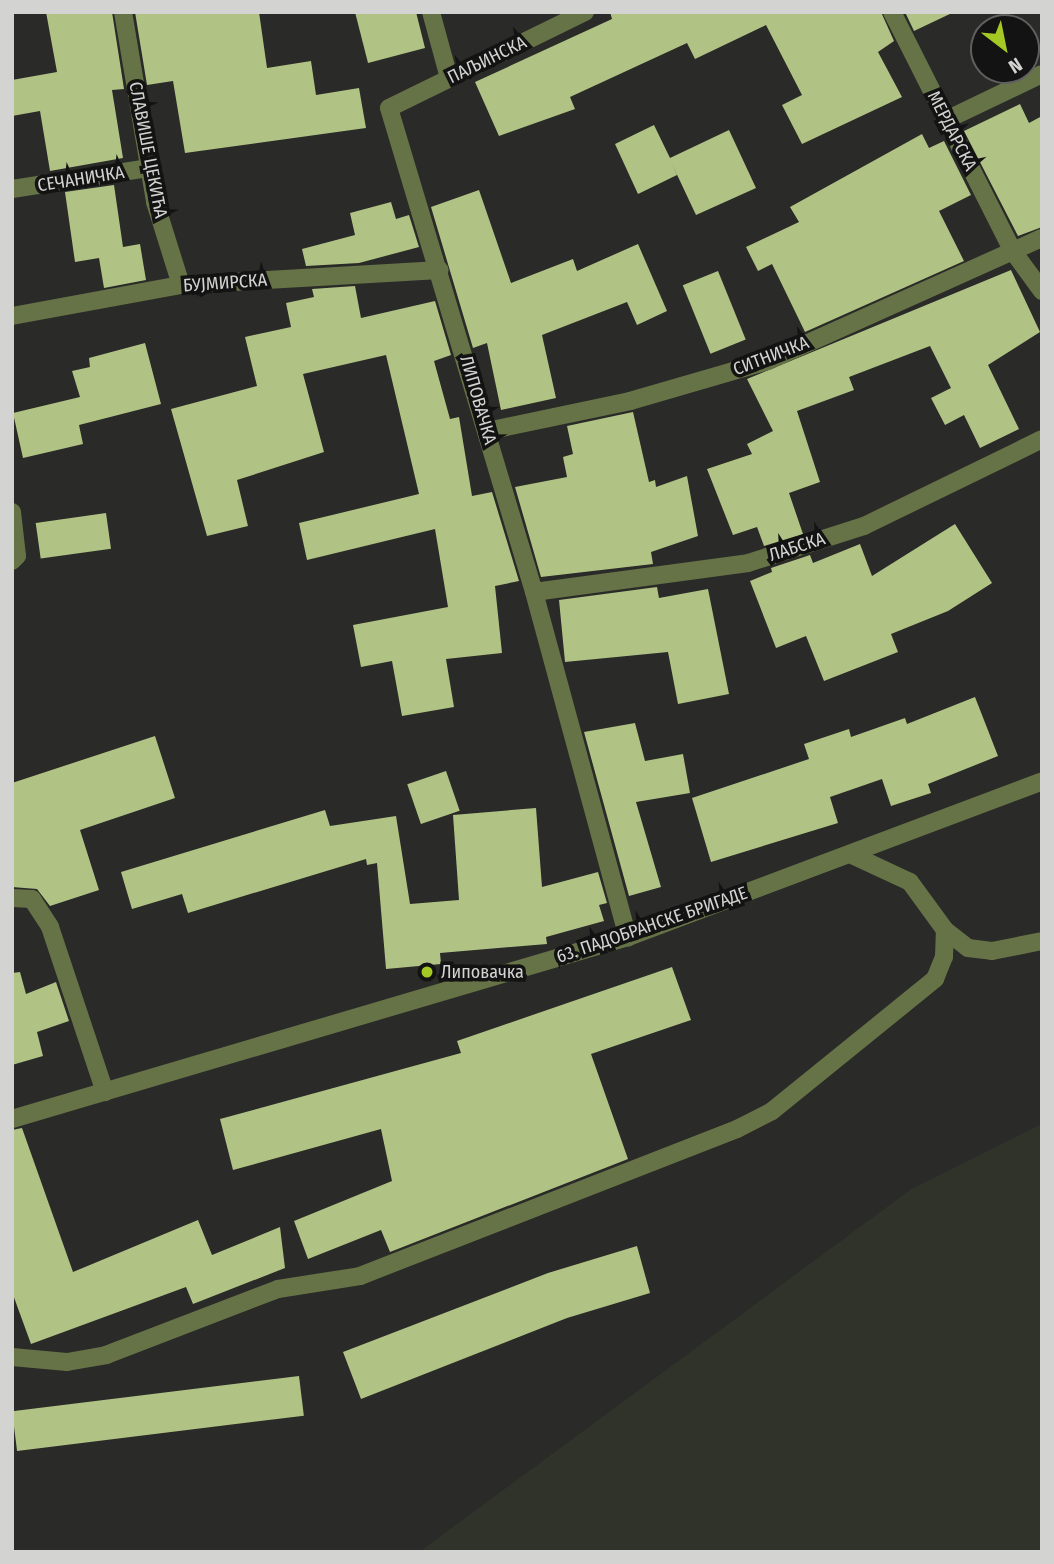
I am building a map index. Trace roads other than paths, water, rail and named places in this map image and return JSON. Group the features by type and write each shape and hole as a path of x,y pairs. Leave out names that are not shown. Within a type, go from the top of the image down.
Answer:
{"street":[{"name":"СЛАВИШЕ ЦЕКИЋА","path":"123,12 149,168 181,285"},
{"path":"431,12 449,78"},
{"name":"ПАЉИНСКА","path":"388,108 585,12"},
{"name":"МЕРДАРСКА","path":"892,12 1012,250 1042,291"},
{"path":"946,120 1042,74"},
{"name":"ЛИПОВАЧКА","path":"388,108 440,270 534,592 628,937"},
{"name":"СЕЧАНИЧКА","path":"12,189 149,168"},
{"name":"СИТНИЧКА","path":"487,431 631,401 768,361 1042,238"},
{"name":"БУЈМИРСКА","path":"12,316 181,285 440,270"},
{"name":"ЛАБСКА","path":"534,592 748,563 864,526 1042,439"},
{"path":"12,512 18,556 12,561"},
{"name":"63. ПАДОБРАНСКЕ БРИГАДЕ","path":"12,1119 628,937 1042,781"},
{"path":"850,854 910,882 946,930 968,948 992,951 1042,941"},
{"path":"12,898 32,899 50,927 105,1092"},
{"path":"12,1357 67,1362 106,1355 278,1289 360,1276 737,1129 772,1111 935,979 944,957 946,930"}],"place":[{"name":"Липовачка","path":"427,972"}]}
